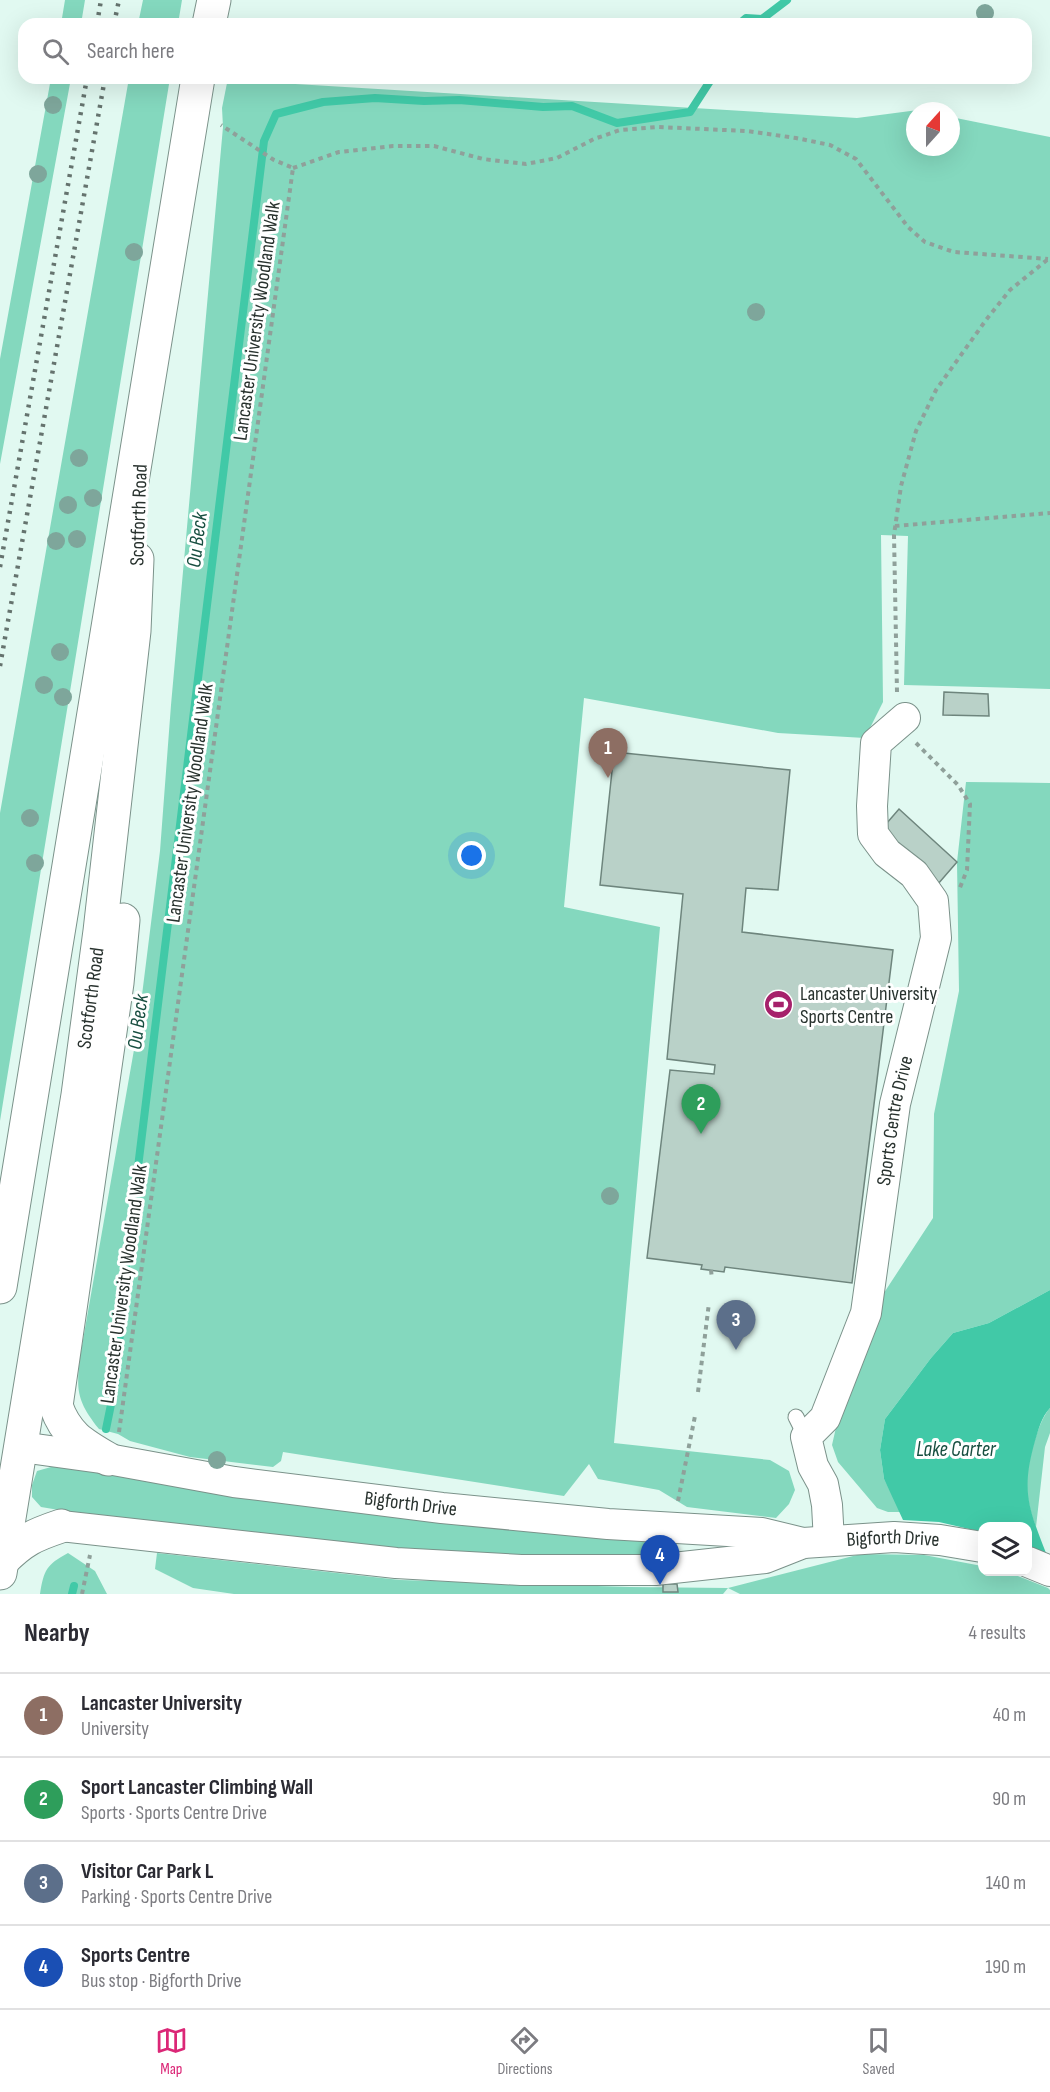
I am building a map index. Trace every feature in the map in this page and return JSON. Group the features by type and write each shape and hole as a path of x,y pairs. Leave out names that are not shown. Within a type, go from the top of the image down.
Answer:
{"main road":[{"path":"210,18 214,0"},
{"name":"Scotforth Road","path":"0,1287 197,84"},
{"name":"Scotforth Road","path":"1,1567 10,1449 79,1085 100,931 134,631 143,419"},
{"path":"110,1449 82,1444 68,1431 56,1406 118,971 140,751 134,631"},
{"path":"5,1513 61,1526"},
{"path":"1,1567 19,1545 33,1536 61,1526"}],"street":[{"path":"901,721 876,743 872,806 873,834 886,853 914,874 933,901"},
{"name":"Sports Centre Drive","path":"816,1542 825,1495 801,1427 825,1418 866,1313 895,1104 936,938 933,901"},
{"name":"Bigforth Drive","path":"10,1449 110,1449 234,1482 431,1506 634,1526 762,1533 816,1542 894,1537 940,1540 978,1546"},
{"name":"Bigforth Drive","path":"61,1526 396,1563 521,1570 674,1569 765,1558 816,1542"},
{"path":"1032,1564 1050,1571"}],"path":[{"path":"219,123 274,160 293,168 339,152 393,146 434,146 483,159 526,164 557,158 594,139 620,130 658,127 747,131 830,145 856,159 908,227 925,242 954,252 1049,259"},
{"name":"Lancaster University Woodland Walk","path":"110,1449 118,1434 293,168"},
{"path":"933,901 958,891 967,870 970,804 958,785 901,721 895,526 901,486 916,431 936,390 1010,290 1049,259"},
{"path":"895,526 1050,513"},
{"path":"711,1270 712,1279"},
{"path":"698,1392 709,1303"},
{"path":"676,1510 695,1416"},
{"path":"82,1594 91,1549"}],"shaded area":[{"path":"65,0 85,0 82,18 62,18"},
{"path":"143,0 182,0 179,18 139,18"},
{"path":"50,84 70,84 0,464 0,359"},
{"path":"128,84 169,84 0,1121 0,813"},
{"path":"227,84 296,84 857,118 906,112 906,156 960,156 960,119 1050,137 1050,689 904,685 908,536 881,535 883,702 865,738 778,733 584,698 564,907 660,927 614,1443 770,1460 789,1471 795,1490 789,1504 776,1518 687,1507 659,1490 598,1479 589,1464 564,1496 283,1452 281,1461 273,1467 190,1457 130,1441 118,1434 99,1429 82,1403 78,1387 80,1357 138,1027 160,851 223,127 222,108"},
{"path":"966,782 1050,783 1050,1290 989,1323 953,1333 885,1419 880,1450 884,1479 901,1512 888,1512 877,1508 838,1462 832,1445 845,1388 878,1302 933,1218 934,1114 959,991 957,862"},
{"path":"1050,1408 1050,1433 1045,1447 1036,1527 1028,1500 1028,1471 1036,1435"},
{"path":"58,1465 646,1536 654,1545 651,1557 640,1561 395,1549 167,1528 41,1507 32,1497 32,1485 37,1471"},
{"path":"68,1553 95,1571 107,1594 40,1594 47,1569"},
{"path":"157,1553 400,1580 728,1588 723,1594 234,1594 193,1588 155,1569"},
{"path":"861,1554 924,1555 978,1565 978,1576 1018,1576 1050,1590 1050,1594 740,1594 728,1588"}],"water":[{"name":"Lake Carter","path":"1050,1290 1050,1408 1042,1419 1028,1473 1028,1498 1046,1553 1032,1548 1032,1522 978,1522 978,1531 939,1522 903,1520 884,1479 880,1450 885,1419 953,1333 989,1323"}],"building":[{"path":"944,692 988,694 989,716 943,715"},
{"name":"Lancaster University Sports Centre","path":"614,752 790,770 778,890 746,888 742,932 893,950 852,1283 725,1267 724,1272 701,1269 702,1265 647,1258 670,1070 714,1074 715,1065 667,1059 683,894 600,885"},
{"path":"899,809 957,862 938,884 880,831"},
{"path":"663,1584 677,1584 678,1592 663,1592"}],"waterway":[{"name":"Ou Beck","path":"763,18 787,0"},
{"name":"Ou Beck","path":"106,1429 116,1380 125,1273 264,141 276,114 323,102 375,98 424,101 459,100 543,107 572,106 617,123 690,112 708,84"},
{"name":"Ou Beck","path":"72,1594 74,1586"}],"railway":[{"path":"98,18 101,0"},
{"path":"115,18 119,0"},
{"path":"0,567 86,84"},
{"path":"0,666 104,84"}],"place":[{"name":"Lancaster University","path":"608,778"},
{"name":"Lancaster University Sports Centre","path":"779,1005"},
{"name":"Sport Lancaster Climbing Wall","path":"701,1134"},
{"name":"Visitor Car Park L","path":"736,1350"},
{"name":"Sports Centre","path":"660,1585"}]}
